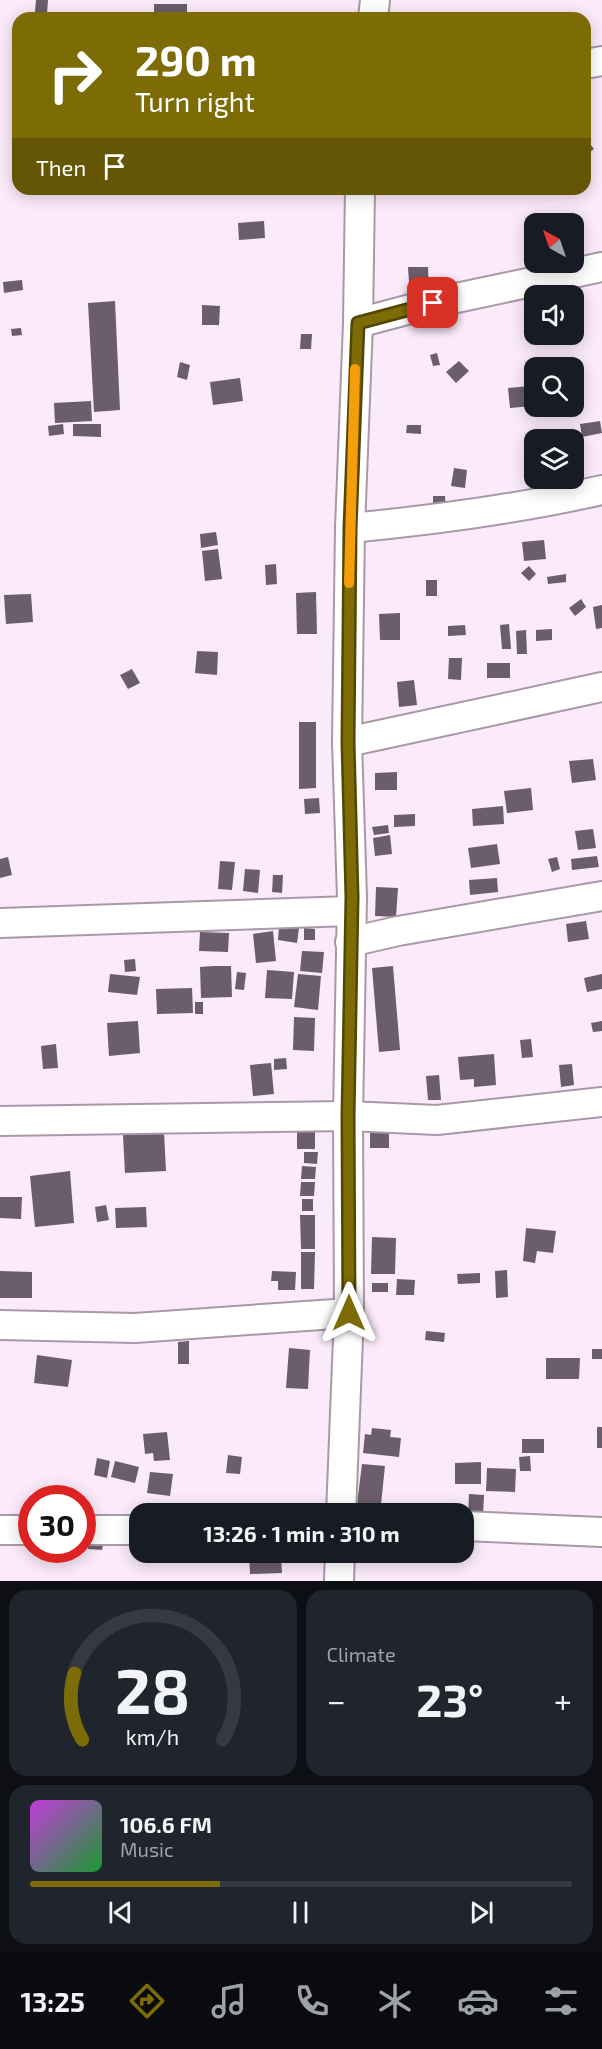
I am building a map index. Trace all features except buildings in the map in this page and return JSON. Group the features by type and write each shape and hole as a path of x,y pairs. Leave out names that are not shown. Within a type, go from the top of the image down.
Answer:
{"street":[{"path":"341,1503 349,1313 350,528 358,323 360,195"},
{"path":"358,323 433,303 602,267"},
{"path":"350,528 422,521 521,507 602,490"},
{"path":"348,742 602,687"},
{"path":"350,942 398,931 602,896"},
{"path":"0,923 351,911"},
{"path":"0,1121 348,1116 438,1120 602,1102"},
{"path":"0,1325 135,1328 349,1313"},
{"path":"474,1526 602,1532"},
{"path":"0,1530 18,1530"},
{"path":"96,1530 129,1530"},
{"path":"339,1581 340,1563"}],"slow traffic":[{"path":"349,583 355,369"}],"route":[{"path":"349,1313 348,1116 352,897 348,742 350,528 358,323 433,303"}]}
